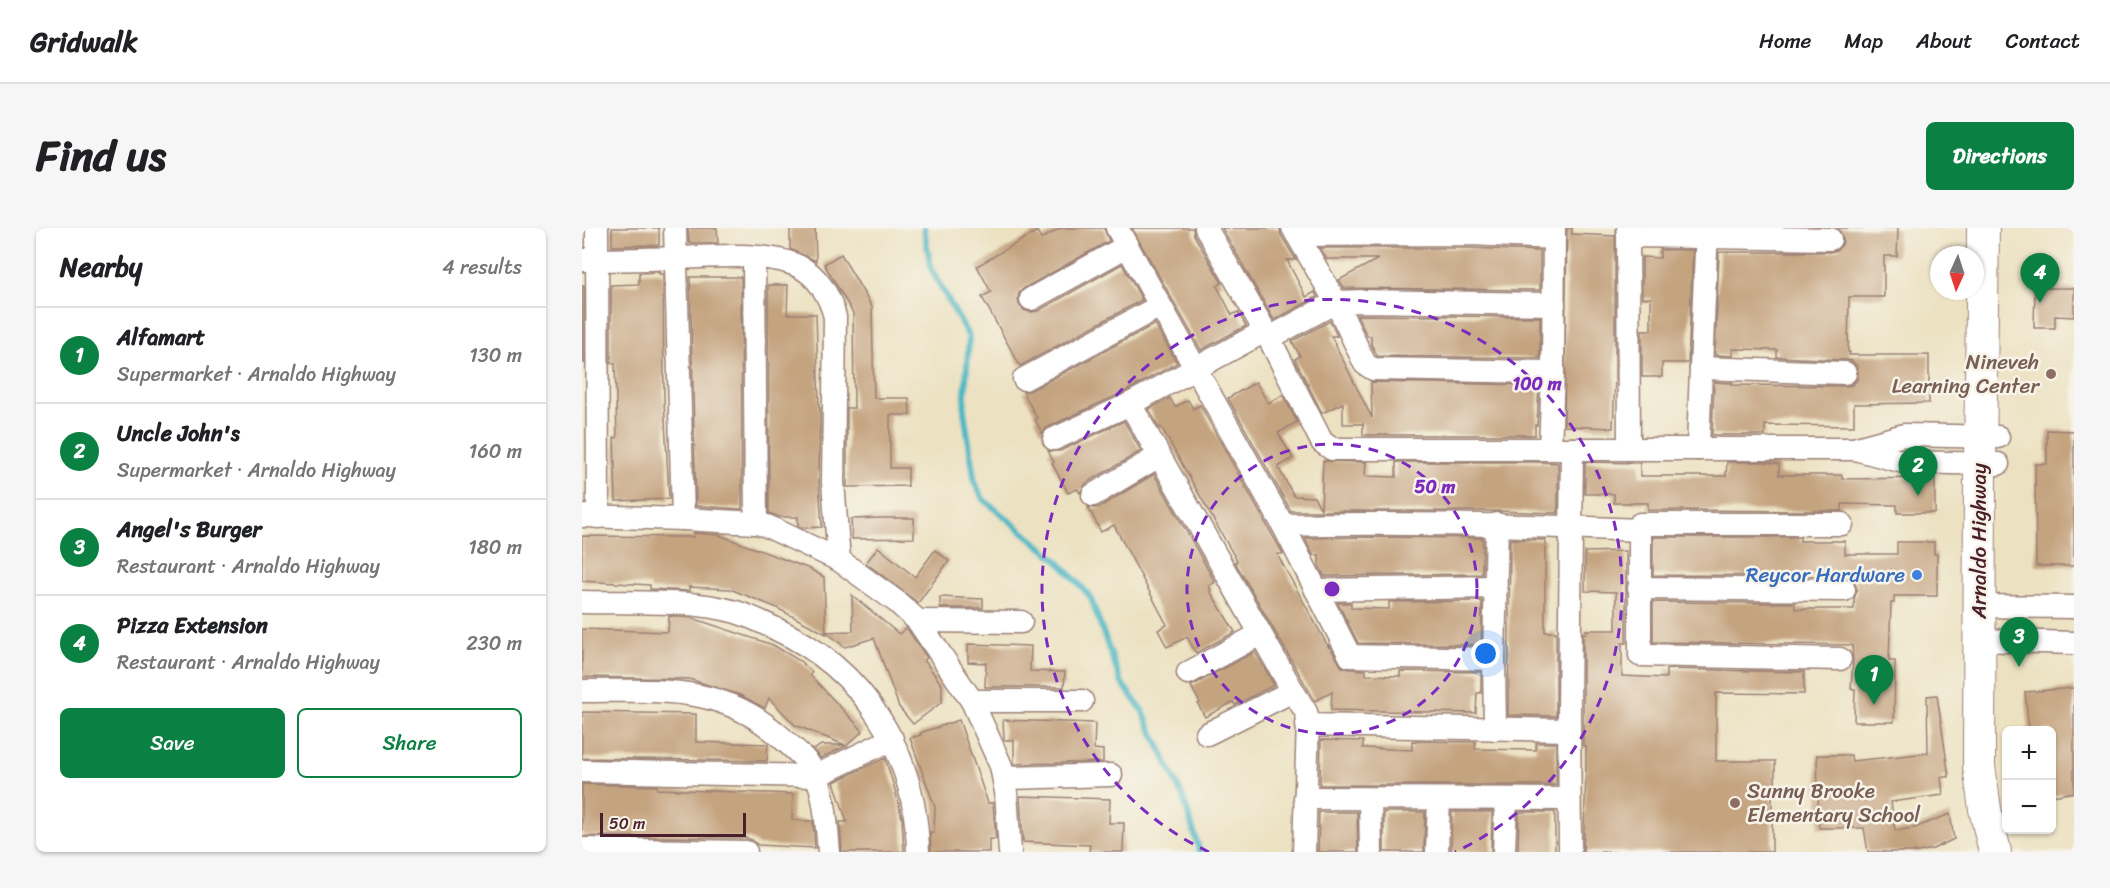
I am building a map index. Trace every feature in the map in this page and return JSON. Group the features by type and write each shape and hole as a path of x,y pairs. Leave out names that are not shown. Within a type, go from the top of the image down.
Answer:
{"main road":[{"name":"Arnaldo Highway","path":"1983,228 1989,450 1988,641 1996,766 2002,800"},
{"name":"Arnaldo Highway","path":"1989,450 2000,288 1997,228"},
{"name":"Arnaldo Highway","path":"1988,641 1979,766 1985,809 1995,852"},
{"name":"Arnaldo Highway","path":"2008,834 2012,852"}],"street":[{"path":"597,228 590,260 590,516 756,523 794,538 838,560 897,602 918,621 972,701 1005,778 1010,852 1023,852"},
{"path":"675,228 683,519"},
{"path":"1206,228 1267,334 1322,442 1332,449 1853,449 1904,435 1989,450"},
{"path":"1295,231 1554,233 1553,372 1570,527 1570,852"},
{"path":"1295,231 1336,302 1365,363 1373,369 1553,372"},
{"path":"1629,449 1628,232 1707,232 1830,239"},
{"path":"1698,449 1707,232"},
{"path":"1031,299 1122,237 1283,525 1350,656 1494,659"},
{"path":"590,260 754,258 779,261 798,266 814,278 826,292 835,317 833,482 838,560"},
{"path":"754,258 756,523"},
{"path":"1054,439 1336,302 1554,304"},
{"path":"1024,380 1160,306"},
{"path":"1701,368 1845,373"},
{"path":"1130,404 1306,712 1304,852"},
{"path":"1093,495 1159,456"},
{"path":"1283,525 1497,524 1640,530"},
{"path":"1495,729 1497,524"},
{"path":"1840,659 1640,655 1639,588 1640,524 1842,524"},
{"path":"1317,590 1495,587"},
{"path":"1639,588 1844,590"},
{"path":"582,602 656,603 736,612 797,638 826,658 875,709 892,738 907,776 918,852"},
{"path":"1988,606 2074,607"},
{"path":"918,621 1021,622"},
{"path":"1188,673 1260,634"},
{"path":"1988,641 2074,643"},
{"path":"582,691 695,694 721,701 748,713 800,754 816,776 825,812 829,852"},
{"path":"1207,734 1293,691"},
{"path":"972,701 1082,701"},
{"path":"1307,725 1569,730"},
{"path":"582,771 816,776 892,738"},
{"path":"1005,778 1111,776"},
{"path":"1305,798 1569,799"},
{"path":"1370,799 1371,852"},
{"path":"1437,852 1439,799"},
{"path":"1504,852 1506,799"},
{"path":"582,849 746,852"}],"building":[{"path":"612,228 659,228 659,245 612,246"},
{"path":"688,228 717,228 718,243 689,243"},
{"path":"790,228 815,228 816,261 790,249"},
{"path":"1061,228 1104,228 1109,241 1024,288 1018,298 1019,305 1024,310 1038,311 1122,264 1142,300 1020,366 982,297 991,292 977,266 1037,231 1041,239"},
{"path":"1132,228 1193,228 1194,235 1222,283 1217,286 1232,315 1238,312 1246,326 1201,350"},
{"path":"1222,228 1280,228 1281,235 1296,260 1287,260 1306,297 1315,292 1317,297 1274,320"},
{"path":"1567,228 1572,228 1572,234 1615,236 1613,428 1564,426"},
{"path":"1838,228 1898,228 1897,256 1884,256 1884,297 1849,297 1848,352 1850,352 1849,355 1929,355 1929,403 1854,404 1854,426 1765,425 1765,435 1712,435 1714,382 1732,383 1732,385 1845,386 1852,385 1857,380 1857,366 1852,361 1777,357 1777,350 1733,349 1733,356 1715,355 1719,252 1830,252 1842,245 1843,239"},
{"path":"1320,248 1470,248 1540,251 1540,290 1344,288 1339,280 1378,259 1327,259"},
{"path":"1660,250 1693,250 1688,363 1662,363 1662,377 1642,377 1642,330 1651,330 1651,298 1642,298 1642,257 1660,258"},
{"path":"841,254 872,307 874,398 909,398 910,415 890,415 890,468 908,468 908,486 847,487 847,408 854,408 853,313 824,264"},
{"path":"659,272 663,274 664,399 669,499 616,501 614,438 617,438 615,363 611,363 611,285 639,284 639,273"},
{"path":"690,277 741,277 742,509 696,506"},
{"path":"768,285 788,285 787,314 816,314 822,527 802,528 798,526 798,517 780,517 769,513"},
{"path":"582,286 584,286 584,363 582,363"},
{"path":"2035,288 2074,288 2074,317 2055,316 2055,328 2034,328"},
{"path":"1357,315 1540,317 1540,358 1377,356 1371,344 1371,336 1367,336"},
{"path":"1330,321 1337,336 1331,336 1372,418 1371,382 1539,385 1535,435 1363,435 1363,424 1343,424 1343,403 1322,413 1295,359 1300,356 1292,341"},
{"path":"1155,324 1177,363 1124,392 1048,427 1042,433 1023,392 1030,391"},
{"path":"1256,382 1268,403 1283,395 1297,422 1278,433 1293,458 1278,467 1294,496 1314,497 1321,509 1323,461 1366,462 1365,476 1396,477 1396,462 1535,462 1558,463 1558,513 1291,511 1228,398"},
{"path":"1170,398 1175,407 1188,400 1193,409 1200,405 1283,554 1277,554 1342,667 1366,670 1366,675 1400,676 1400,671 1481,672 1481,693 1477,693 1476,713 1331,710 1332,692 1315,701 1149,409"},
{"path":"1124,421 1141,451 1086,483 1080,493 1077,489 1068,493 1048,451 1060,451"},
{"path":"2047,430 2074,431 2074,566 2036,566 2035,464 2047,464"},
{"path":"1585,462 1640,463 1640,476 1726,476 1727,462 1765,462 1779,464 1779,475 1842,475 1842,479 1935,478 1935,513 1897,513 1897,505 1842,504 1842,511 1648,510 1648,503 1614,503 1614,494 1585,494"},
{"path":"1154,474 1215,582 1209,586 1210,591 1235,632 1196,653 1187,637 1167,647 1158,630 1167,625 1114,525 1101,532 1088,507 1100,507"},
{"path":"914,518 914,538 852,539 851,519"},
{"path":"694,533 719,535 810,569 824,577 826,634 775,607 730,589 689,587 689,591 650,589 650,585 582,581 582,536 694,537"},
{"path":"1653,537 1800,537 1800,541 1845,541 1845,554 1897,554 1897,542 1934,542 1934,554 1937,554 1937,596 1894,596 1894,603 1891,603 1889,661 1895,661 1894,722 1854,722 1855,689 1851,689 1852,645 1653,642 1653,602 1795,603 1795,609 1854,609 1857,590 1854,580 1844,576 1653,575"},
{"path":"1305,538 1483,538 1482,574 1324,576 1319,565 1319,555 1313,555"},
{"path":"1510,539 1545,540 1545,632 1556,632 1556,716 1508,715"},
{"path":"878,547 915,577 935,550 949,561 918,603 866,563"},
{"path":"1626,551 1626,643 1622,643 1622,676 1666,678 1666,669 1804,672 1804,694 1716,693 1716,761 1775,761 1775,793 1772,793 1772,852 1583,852 1586,746 1583,746 1583,633 1586,633 1586,630 1616,630 1616,592 1585,591 1585,552"},
{"path":"852,595 899,634 906,628 908,630 927,658 924,660 942,685 942,702 913,724 899,707 874,638 845,647 826,632 853,631"},
{"path":"940,597 983,599 983,608 940,608"},
{"path":"1482,601 1481,645 1358,643 1338,603 1351,603 1351,608 1389,609 1389,602"},
{"path":"669,616 692,618 773,645 800,661 812,672 810,675 863,731 846,746 821,758 814,750 821,745 845,745 795,725 769,698 765,708 740,695 689,679 582,677 582,629 668,632"},
{"path":"968,644 1031,646 1030,671 1065,672 1064,687 985,687 986,663 968,662"},
{"path":"1255,652 1274,685 1235,705 1233,702 1205,717 1191,686"},
{"path":"2074,688 2074,792 2056,795 2056,726 2029,726 2025,692"},
{"path":"1937,695 1949,777 1941,777 1943,795 1891,802 1895,831 1914,828 1950,814 1954,839 1933,849 1918,852 1868,852 1864,828 1819,828 1817,755 1851,755 1852,761 1928,753 1927,696"},
{"path":"582,712 696,714 696,742 768,744 767,761 582,758"},
{"path":"959,720 988,803 993,803 996,839 989,839 989,852 931,852 930,832 934,833 935,807 910,738"},
{"path":"1003,720 1095,723 1094,749 1103,750 1103,762 1014,764 1014,740 1004,740"},
{"path":"1321,740 1363,741 1363,748 1412,750 1412,741 1476,742 1475,749 1536,750 1536,743 1556,743 1556,785 1320,785"},
{"path":"885,758 902,818 904,852 842,852 840,822 847,822 834,782"},
{"path":"582,784 793,794 792,820 813,821 815,848 758,845 746,838 582,836"},
{"path":"1020,796 1110,799 1109,823 1124,823 1123,852 1089,852 1090,845 1023,842"},
{"path":"1319,812 1357,812 1358,852 1318,852"},
{"path":"1384,812 1425,812 1424,852 1384,852"},
{"path":"1452,812 1492,812 1491,852 1451,852"},
{"path":"1519,812 1555,812 1555,851 1518,852"}],"waterway":[{"path":"924,228 931,269 969,337 964,411 975,483 983,499 1057,560 1090,596 1121,682 1142,710 1183,797 1200,852"}],"place":[{"name":"Pizza Extension","path":"2040,303"},
{"name":"Nineveh Learning Center","path":"2051,374"},
{"name":"Uncle John's","path":"1918,496"},
{"name":"Reycor Hardware","path":"1917,575"},
{"name":"Angel's Burger","path":"2019,667"},
{"name":"Alfamart","path":"1874,705"},
{"name":"Sunny Brooke Elementary School","path":"1735,803"}]}
